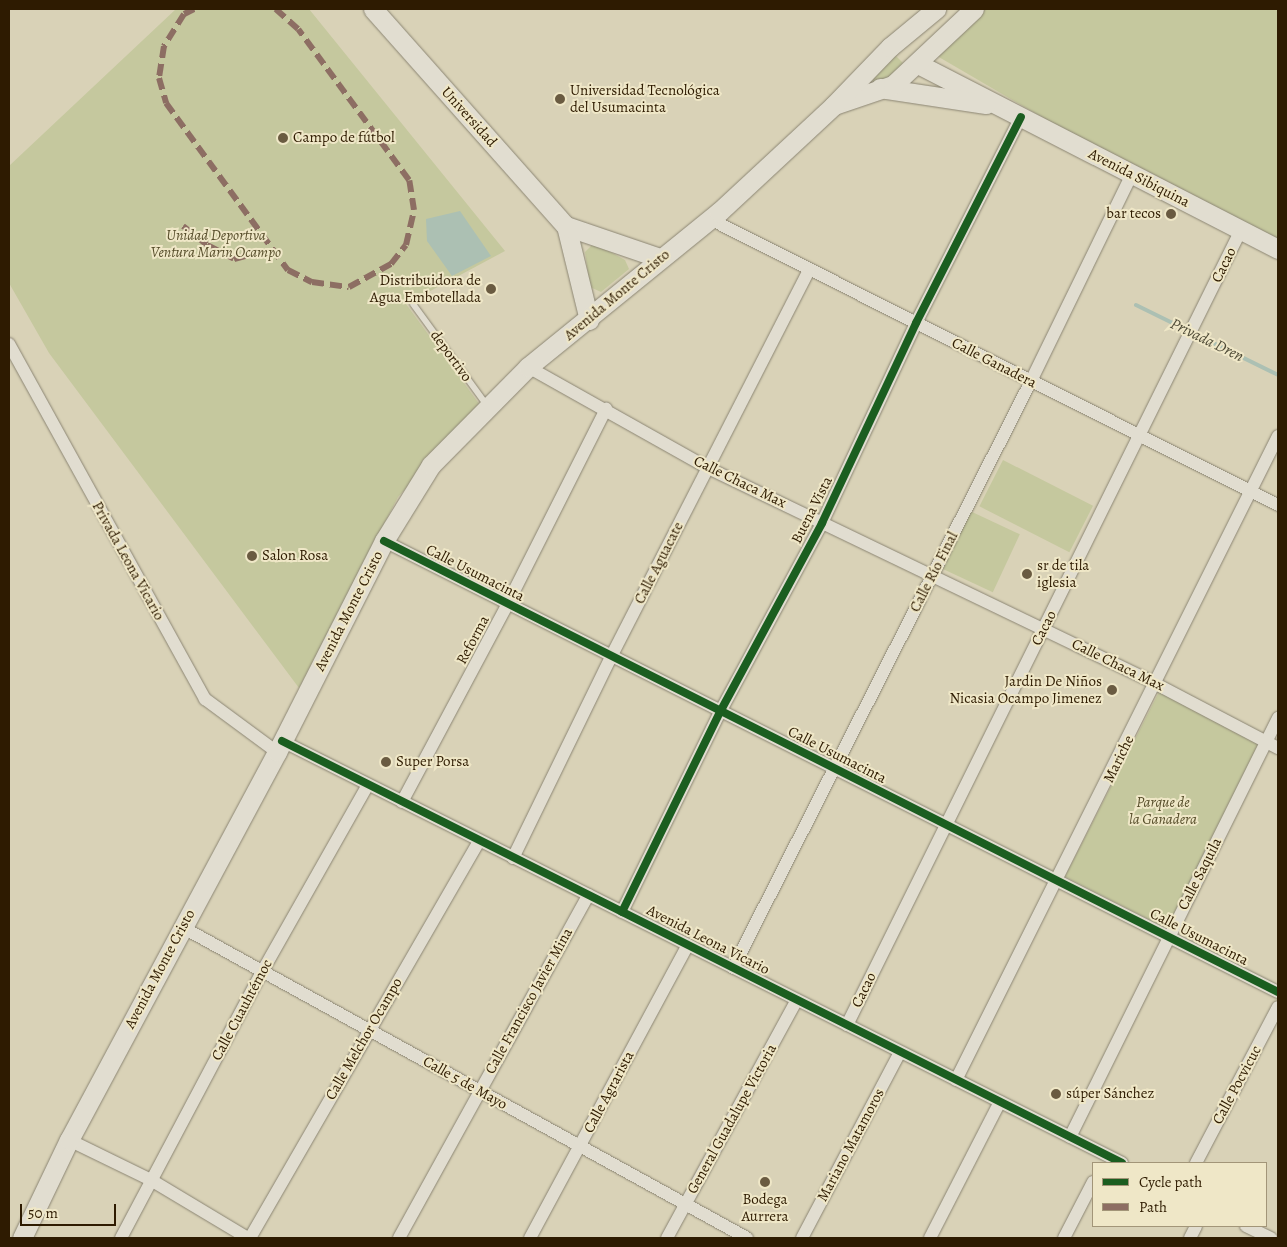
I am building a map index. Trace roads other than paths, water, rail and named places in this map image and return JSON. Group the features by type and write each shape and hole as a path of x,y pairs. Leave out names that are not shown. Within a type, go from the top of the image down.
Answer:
{"main road":[{"name":"Universidad","path":"374,9 566,226"},
{"name":"Avenida Monte Cristo","path":"22,1238 69,1140 279,747 384,542 431,466 528,367 589,320 660,258 710,219 833,106 890,48 936,9"},
{"path":"833,106 882,90 918,64 928,50 974,9"},
{"name":"Avenida Sibiquina","path":"890,48 913,51 918,64 1278,249"},
{"path":"868,71 873,82 882,90"},
{"name":"Avenida Sibiquina","path":"882,90 999,106"},
{"path":"566,226 660,258"},
{"path":"566,226 589,320"}],"street":[{"name":"Buena Vista","path":"622,912 720,712 822,523 916,323 1021,117"},
{"name":"Calle Río Final","path":"733,968 1031,381 1132,174"},
{"name":"Calle Ganadera","path":"710,219 1278,505"},
{"name":"Cacao","path":"847,1025 945,825 1141,436 1241,230"},
{"name":"Calle Aguacate","path":"513,858 611,657 809,270"},
{"name":"Privada Leona Vicario","path":"9,344 205,699 279,747"},
{"name":"Calle Chaca Max","path":"528,367 606,409 708,468 1156,684 1278,748"},
{"name":"Reforma","path":"402,802 507,605 606,409"},
{"name":"Mariche","path":"956,1080 1058,882 1278,436"},
{"name":"Calle Usumacinta","path":"384,542 1278,992"},
{"name":"Calle Saquila","path":"1070,1137 1278,718"},
{"name":"Avenida Leona Vicario","path":"279,747 368,785 1070,1137 1105,1159 1118,1162"},
{"name":"Calle Cuauhtémoc","path":"121,1238 262,972 368,785"},
{"name":"Calle Melchor Ocampo","path":"249,1238 479,841"},
{"name":"Calle Francisco Javier Mina","path":"399,1238 588,895"},
{"name":"Calle 5 de Mayo","path":"182,927 748,1238"},
{"name":"Calle Agrarista","path":"530,1238 688,945"},
{"name":"General Guadalupe Victoria","path":"667,1238 797,1000"},
{"name":"Calle Pocvicuc","path":"1197,1162 1278,1007"},
{"name":"Mariano Matamoros","path":"802,1238 900,1052"},
{"path":"930,1238 1000,1102"},
{"path":"69,1140 151,1180 249,1238"},
{"path":"1064,1238 1092,1184"},
{"path":"1248,1227 1271,1238"}],"lane":[{"name":"deportivo","path":"413,304 488,408"}],"waterway":[{"name":"Privada Dren","path":"1136,305 1278,375"}],"place":[{"name":"Universidad Tecnológica del Usumacinta","path":"560,99"},
{"name":"Campo de fútbol","path":"283,138"},
{"name":"bar tecos","path":"1171,214"},
{"name":"Distribuidora de Agua Embotellada","path":"491,289"},
{"name":"Salon Rosa","path":"252,556"},
{"name":"sr de tila iglesia","path":"1027,574"},
{"name":"Jardin De Niños Nicasia Ocampo Jimenez","path":"1112,690"},
{"name":"Super Porsa","path":"386,762"},
{"name":"súper Sánchez","path":"1056,1094"},
{"name":"Bodega Aurrera","path":"765,1182"}],"park label":[{"name":"Unidad Deportiva Ventura Marin Ocampo","path":"216,244"},
{"name":"Parque de la Ganadera","path":"1163,810"}]}
